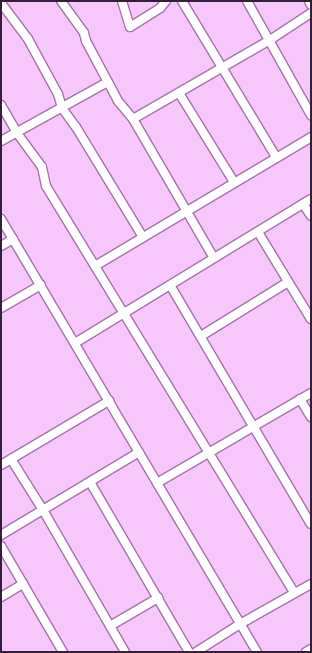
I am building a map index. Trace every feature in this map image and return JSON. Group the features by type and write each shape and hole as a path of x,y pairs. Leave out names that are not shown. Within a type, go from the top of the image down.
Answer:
{"street":[{"path":"61,1 84,33 86,42 118,102 133,119 214,258"},
{"path":"122,1 130,27 160,8 166,1"},
{"path":"182,1 276,157"},
{"path":"247,1 311,115"},
{"path":"309,1 311,5"},
{"path":"1,3 28,39 58,94 62,108 76,127 143,237"},
{"path":"133,119 270,40 311,14"},
{"path":"1,142 108,82"},
{"path":"179,93 234,182"},
{"path":"1,105 17,133 42,167 46,186 294,593"},
{"path":"95,266 311,137"},
{"path":"75,343 311,199"},
{"path":"304,204 311,216"},
{"path":"1,219 257,652"},
{"path":"258,232 311,319"},
{"path":"1,246 13,239"},
{"path":"201,336 288,282"},
{"path":"1,308 40,285"},
{"path":"170,285 311,524"},
{"path":"157,483 311,393"},
{"path":"300,399 311,417"},
{"path":"1,465 109,401"},
{"path":"1,535 139,452"},
{"path":"11,459 43,510 125,652"},
{"path":"90,482 189,652"},
{"path":"1,546 63,652"},
{"path":"1,598 23,584"},
{"path":"196,652 240,624 311,584"},
{"path":"110,626 158,598"},
{"path":"306,652 311,649"}]}
